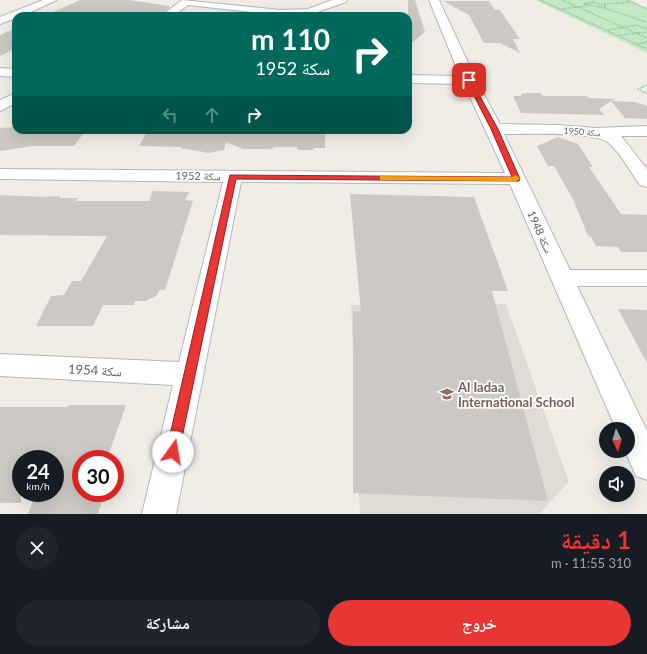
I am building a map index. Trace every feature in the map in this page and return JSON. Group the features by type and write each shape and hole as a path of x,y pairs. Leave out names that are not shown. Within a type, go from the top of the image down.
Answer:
{"street":[{"path":"0,9 23,12 52,0"},
{"path":"309,12 342,0"},
{"name":"سكة 1948","path":"434,0 469,80 494,129 647,465"},
{"path":"172,12 187,1 272,12"},
{"path":"0,21 12,16"},
{"path":"0,72 12,73"},
{"path":"412,79 469,80"},
{"path":"0,106 12,99"},
{"name":"سكة 1950","path":"494,129 597,132 614,138 647,181"},
{"path":"597,132 647,131"},
{"name":"سكة 1952","path":"0,174 516,179"},
{"path":"159,514 233,177"},
{"path":"561,278 647,278"},
{"name":"سكة 1954","path":"0,365 190,374"}],"path":[{"path":"540,0 647,48"},
{"path":"562,0 647,38"},
{"path":"587,0 590,2 604,4 631,2"},
{"path":"627,0 647,9"},
{"path":"587,6 584,4 590,2"},
{"path":"604,4 606,6 604,8"},
{"path":"562,9 587,6 604,8 647,22"},
{"path":"607,30 637,26 647,29"},
{"path":"619,35 647,32"},
{"path":"637,44 647,42"},
{"path":"647,85 638,89 647,94"}],"shaded area":[{"name":"Al Iadaa International School","path":"506,304 569,482 539,514 360,514 351,305"}],"green space":[{"path":"535,0 629,0 647,8 647,53"}],"building":[{"path":"80,0 129,0 169,6 164,12 53,12"},
{"path":"408,0 415,0 425,32 412,43 412,12 408,12"},
{"path":"443,1 489,1 495,10 500,10 520,39 513,39 520,53 500,43 484,43 469,15"},
{"path":"12,30 12,50 0,56 0,35"},
{"path":"541,93 543,96 586,96 589,98 616,99 599,109 604,115 521,113 513,96 521,96 521,94"},
{"path":"611,101 635,102 647,106 647,119 625,118"},
{"path":"12,127 12,134 83,134 74,146 33,146 0,151 0,128"},
{"path":"146,134 325,134 325,148 314,148 313,150 298,150 297,147 243,149 226,142 224,150 209,153 181,148 182,147 139,146"},
{"path":"558,137 578,144 593,167 589,167 621,214 647,215 647,252 621,252 618,247 596,246 591,237 588,236 574,201 554,166 548,166 537,146"},
{"path":"153,191 189,192 185,200 193,201 165,290 160,290 156,296 145,301 135,301 133,305 103,305 93,326 36,326 51,296 64,295 72,281 81,281 107,236 0,235 0,195 43,197 60,196 60,198 78,198 76,201 149,201"},
{"name":"Al Iadaa International School","path":"350,194 474,197 508,291 492,291 548,501 353,493 353,311 361,312"},
{"path":"618,309 647,310 647,363"},
{"path":"69,405 126,405 110,450 72,450 72,502 101,502 98,514 28,514 33,502 64,502 64,450 12,450 12,502 21,503 0,503 0,407 68,407"}],"slow traffic":[{"path":"383,178 516,179 516,177"}],"place":[{"name":"Al Iadaa International School","path":"447,394"}],"route":[{"path":"173,452 233,177 516,179 494,129 469,80"}]}
